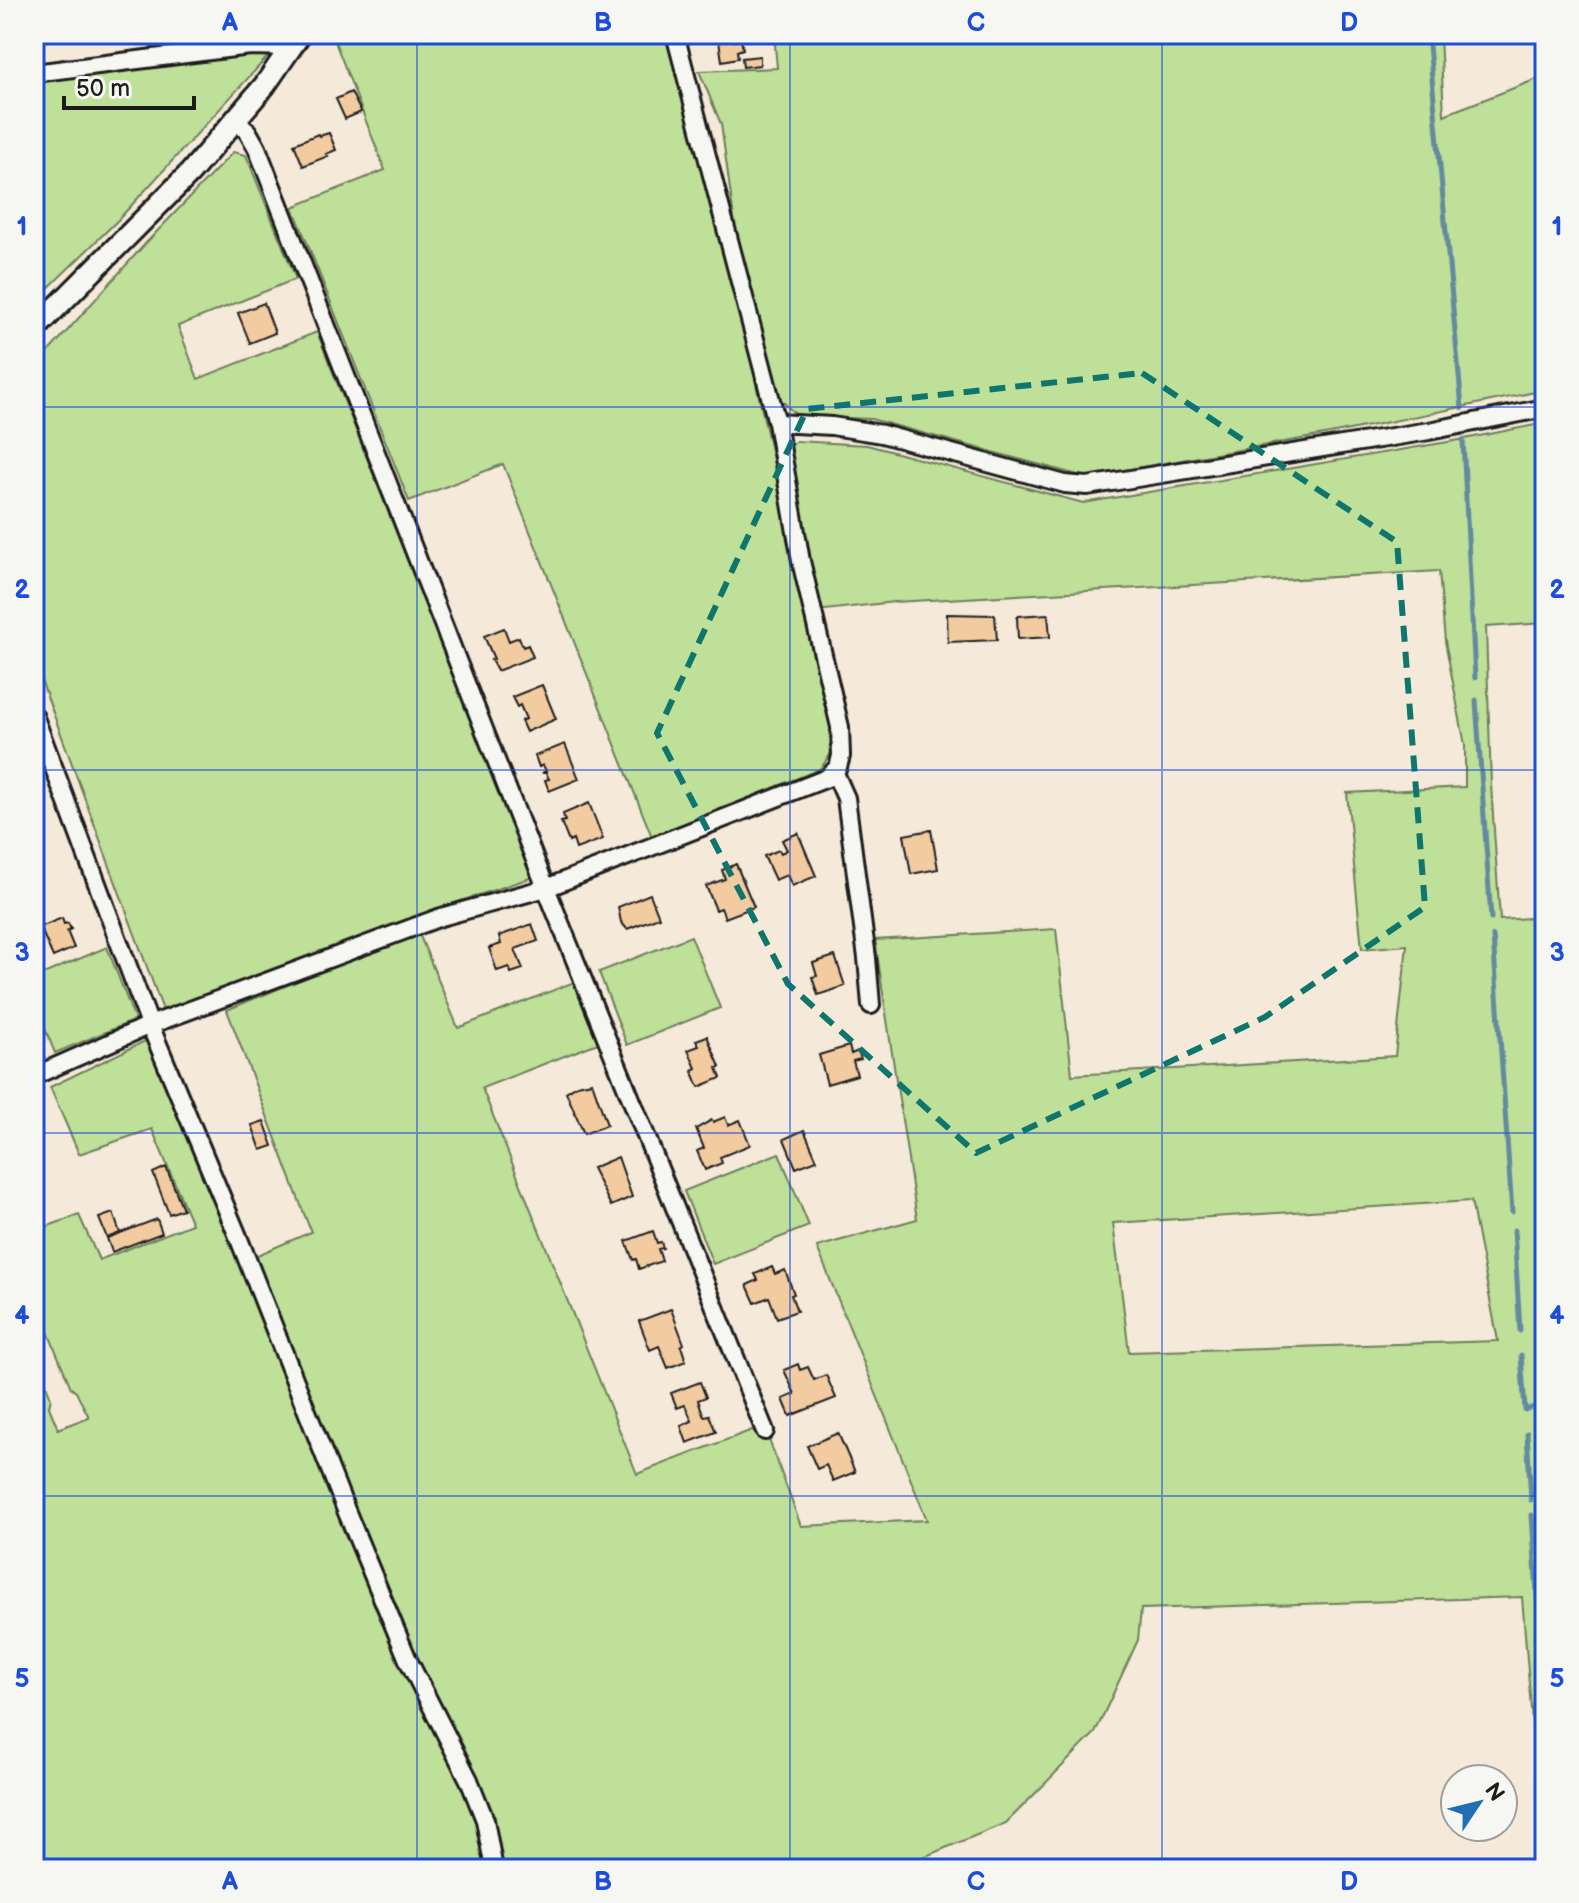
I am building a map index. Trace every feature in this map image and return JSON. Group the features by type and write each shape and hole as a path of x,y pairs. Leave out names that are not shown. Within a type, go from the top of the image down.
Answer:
{"street":[{"path":"34,1076 150,1025 441,917 546,888 798,791 827,778 834,771 841,756 840,727 801,561 777,423 675,34"},
{"path":"34,73 297,40"},
{"path":"34,330 190,173 236,121 297,40"},
{"path":"236,121 248,132 257,148 546,888 765,1431"},
{"path":"777,423 832,426 882,434 1065,484 1087,486 1429,431 1545,408"},
{"path":"34,715 150,1025 408,1660 469,1780 485,1820 494,1869"},
{"path":"834,771 846,798 871,1005"}],"highlighted area":[{"path":"1142,373 1397,542 1425,907 1265,1017 976,1153 788,984 657,733 807,409"}],"green space":[{"path":"332,34 668,34 732,276 835,738 830,755 820,769 652,837 503,464 409,501 293,207 385,170"},
{"path":"774,34 1473,34 1440,36 1444,115 1545,76 1545,390 1330,434 1085,477 871,419 797,416 779,398 749,295 735,226 721,124 699,71 777,68"},
{"path":"272,52 118,220 34,302 34,78"},
{"path":"233,152 246,155 296,279 178,326 198,379 317,332 533,877 422,914 164,1013 34,661 34,368"},
{"path":"1545,423 1545,623 1486,627 1491,785 1500,920 1545,917 1545,1869 1541,1869 1522,1597 1141,1609 1138,1640 1095,1733 1006,1823 914,1861 835,1869 34,1869 34,1353 51,1398 49,1407 58,1429 89,1417 71,1388 34,1298 34,1231 79,1215 99,1260 192,1224 152,1129 79,1154 50,1087 147,1040 353,1538 359,1538 255,1256 311,1232 227,1010 418,931 458,1028 574,982 598,1043 482,1088 637,1474 752,1430 768,1437 801,1526 927,1520 817,1247 917,1219 875,940 1056,929 1072,1075 1395,1056 1407,945 1362,949 1347,793 1465,787 1465,745 1445,641 1439,571 894,602 817,611 785,452 796,441 867,445 1083,503","holes":["1471,1201 1498,1341 1129,1352 1113,1223"]},
{"path":"691,936 720,1008 627,1045 599,972"},
{"path":"107,947 135,1020 55,1053 34,1002 34,978"},
{"path":"779,1153 809,1226 713,1264 684,1191"}],"building":[{"path":"718,34 733,34 735,41 741,39 743,49 737,51 738,58 722,61"},
{"path":"760,56 760,65 743,67 742,58"},
{"path":"351,92 361,112 345,119 336,99"},
{"path":"329,133 336,150 303,166 294,144"},
{"path":"264,303 275,333 250,343 238,313"},
{"path":"947,614 995,615 997,640 948,642"},
{"path":"1048,614 1050,637 1018,639 1017,616"},
{"path":"504,628 509,641 519,637 523,647 528,645 533,657 497,671 484,636"},
{"path":"542,685 556,719 526,732 521,721 526,719 520,705 517,707 512,697"},
{"path":"565,744 579,779 549,791 545,780 549,779 546,773 542,773 546,771 543,765 539,767 535,756"},
{"path":"589,803 603,839 576,849 573,840 569,842 561,822 565,821 563,814"},
{"path":"931,830 938,869 911,874 904,835"},
{"path":"798,833 816,876 792,886 787,875 775,880 764,856 787,850 782,840"},
{"path":"736,864 754,907 725,918 721,908 716,910 706,886 725,879 722,870"},
{"path":"650,894 659,917 627,929 621,922 618,907"},
{"path":"62,918 71,929 67,931 74,948 53,957 40,927"},
{"path":"532,924 538,941 515,949 523,969 511,973 509,967 497,971 489,948 501,944 499,936"},
{"path":"835,956 845,986 818,995 812,977 817,976 813,963"},
{"path":"707,1036 720,1067 717,1068 721,1078 699,1087 692,1070 696,1068 688,1050 699,1046 696,1040"},
{"path":"849,1046 851,1054 858,1051 861,1059 853,1061 857,1075 827,1084 819,1055"},
{"path":"592,1082 607,1125 584,1134 566,1092 577,1085"},
{"path":"725,1117 728,1125 740,1120 750,1145 720,1157 722,1163 705,1170 697,1151 704,1148 696,1129"},
{"path":"264,1121 273,1146 261,1150 252,1125"},
{"path":"804,1130 817,1160 796,1168 784,1139"},
{"path":"618,1157 632,1197 611,1206 592,1168"},
{"path":"166,1167 183,1209 169,1214 153,1173"},
{"path":"113,1213 120,1233 107,1238 99,1218"},
{"path":"157,1219 162,1233 112,1252 107,1238"},
{"path":"653,1231 657,1243 661,1242 663,1248 658,1249 662,1261 639,1269 626,1241"},
{"path":"772,1267 775,1274 785,1270 797,1311 777,1318 769,1297 755,1303 747,1285 758,1280 755,1274"},
{"path":"671,1309 684,1344 681,1346 686,1361 668,1368 659,1346 650,1350 639,1321"},
{"path":"798,1364 800,1370 808,1367 814,1380 826,1375 836,1398 790,1416 783,1399 795,1394 784,1370"},
{"path":"700,1382 706,1397 698,1400 704,1416 709,1415 716,1432 687,1443 681,1426 692,1421 685,1405 677,1408 671,1393"},
{"path":"838,1433 855,1472 833,1481 826,1465 817,1469 807,1446"}],"waterway":[{"path":"1428,34 1462,408"},
{"path":"1463,440 1475,678"},
{"path":"1476,700 1491,919"},
{"path":"1493,936 1512,1212"},
{"path":"1514,1230 1520,1331"},
{"path":"1521,1355 1525,1410 1545,1403"},
{"path":"1527,1433 1531,1500"},
{"path":"1532,1515 1538,1609"},
{"path":"1540,1635 1545,1718"}]}
